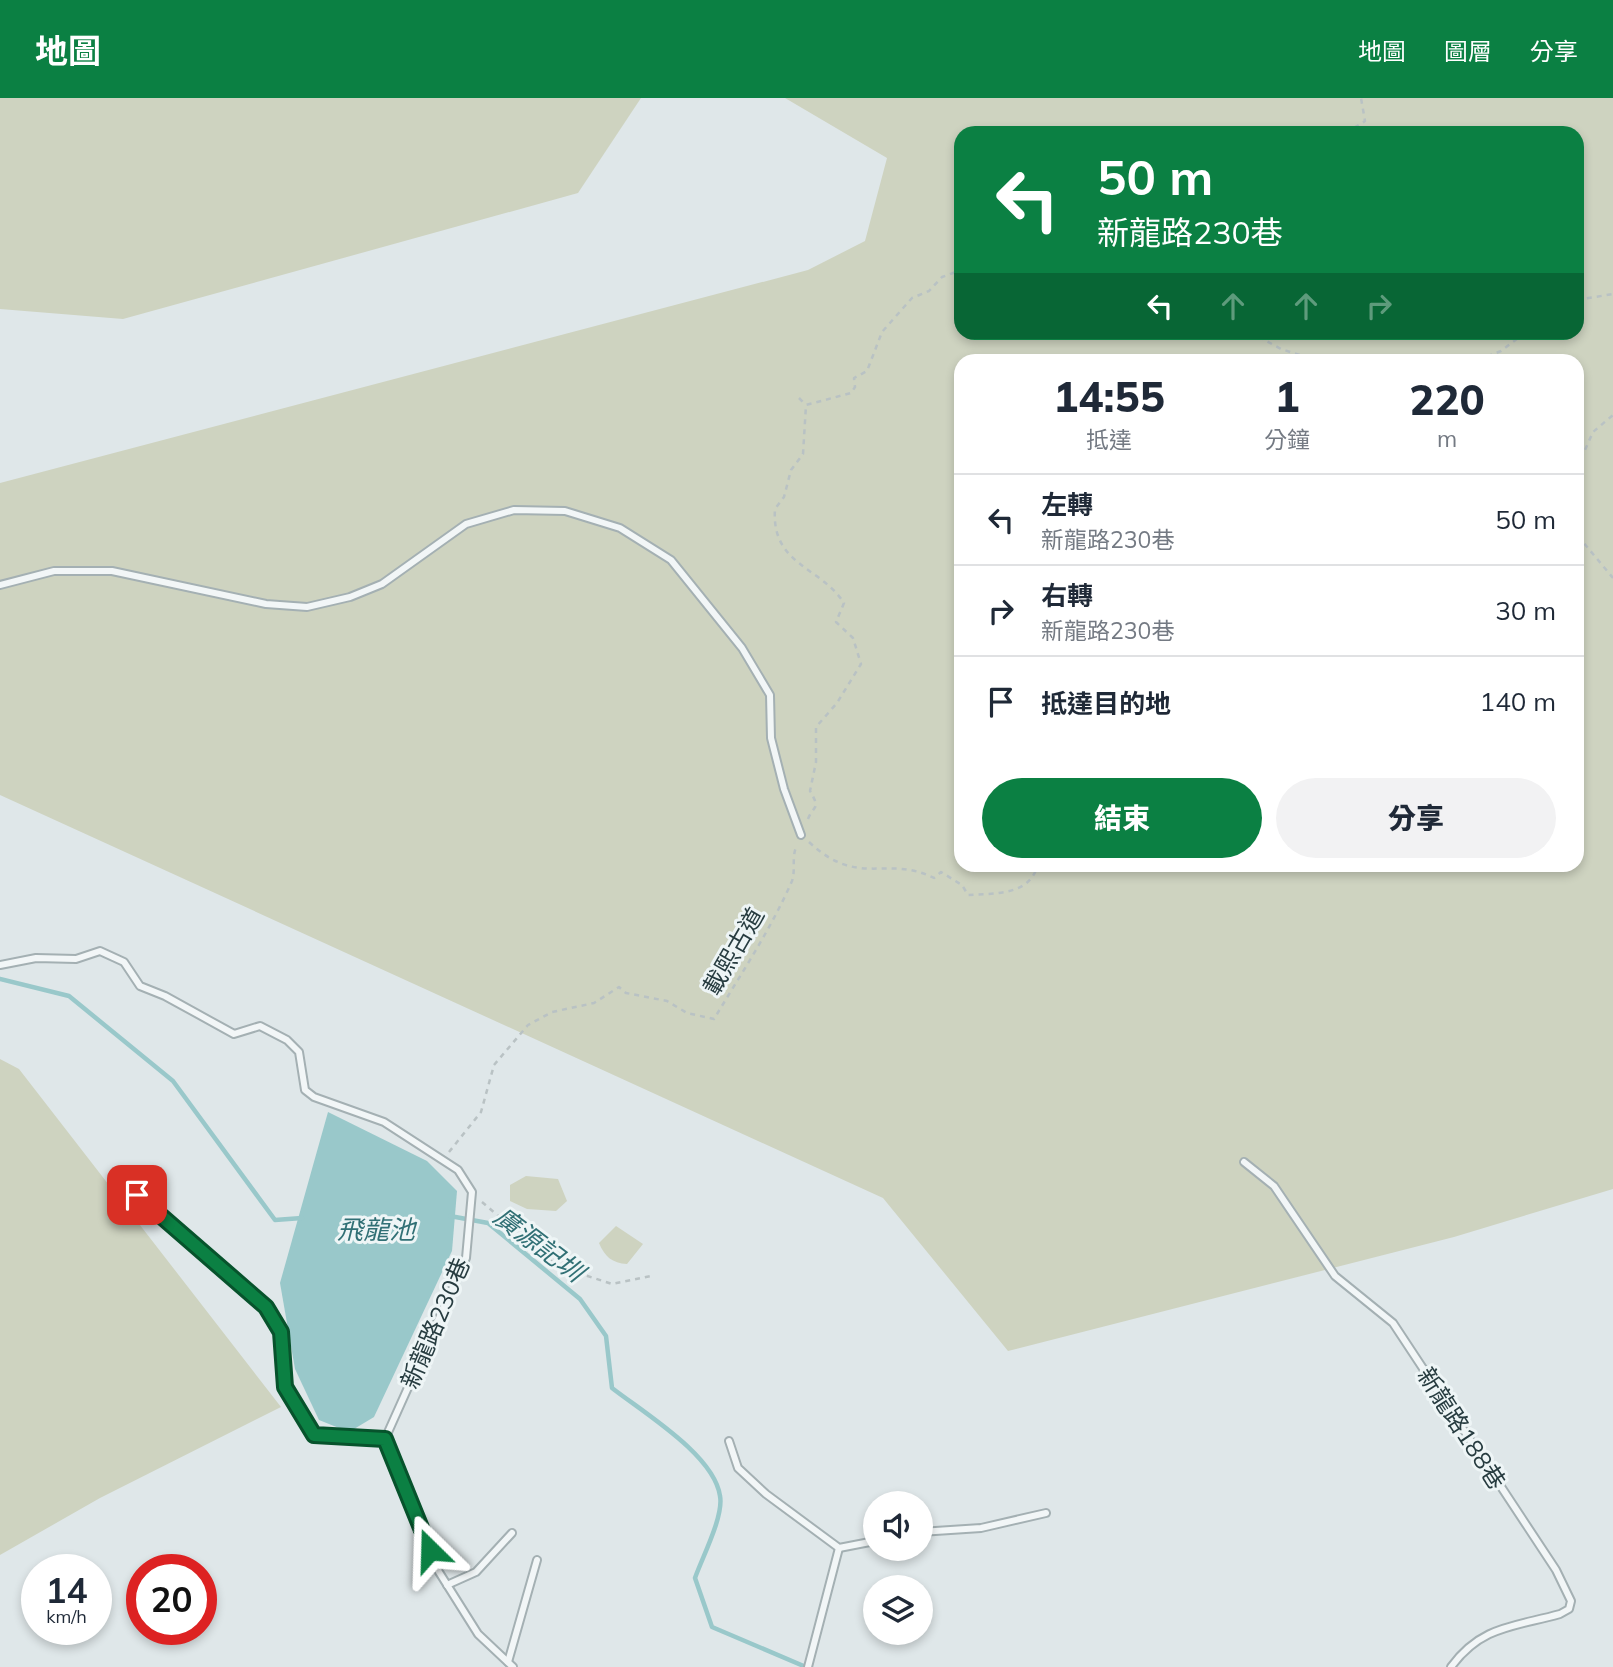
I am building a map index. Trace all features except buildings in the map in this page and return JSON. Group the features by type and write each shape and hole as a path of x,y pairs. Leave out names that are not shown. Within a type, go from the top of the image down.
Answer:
{"lane":[{"path":"0,584 54,571 112,570 266,604 307,607 350,597 382,584 466,524 514,510 565,511 609,525 671,560 742,648 770,695 771,738 783,789 801,835"},
{"path":"0,965 36,958 76,959 100,951 124,962 140,986 165,996 234,1034 260,1026 287,1040 299,1052 305,1090 314,1097 384,1122 458,1170 472,1192"},
{"name":"新龍路188巷","path":"1244,1162 1273,1186 1335,1276 1393,1323 1556,1570 1571,1601 1569,1609 1560,1614 1480,1636 1464,1650 1451,1667"},
{"name":"新龍路230巷","path":"385,1439 466,1258 472,1192"},
{"path":"137,1195 266,1307 281,1332 285,1387 314,1435 385,1439 439,1572 478,1634 511,1665 537,1560"},
{"path":"729,1441 738,1468 766,1494 839,1548 863,1543"},
{"path":"933,1531 981,1528 1046,1513"},
{"path":"447,1585 475,1572 512,1533"},
{"path":"808,1667 839,1548"}],"path":[{"path":"1357,126 1365,121 1361,98"},
{"path":"806,405 851,393 855,387 854,377 867,371 887,326 912,298 929,291 942,277 954,273"},
{"path":"1584,299 1613,294"},
{"path":"1265,340 1296,354"},
{"path":"1494,354 1515,340"},
{"path":"799,398 806,405 806,443 803,454 791,470 784,497 775,509 780,544 800,566 829,586 844,603 836,622 853,638 861,664 837,703 817,727 816,762 810,791 817,803 801,835 822,854 841,864 876,871 899,866 934,878 941,872 953,883 962,886 968,895 1021,889 1035,878 1036,872"},
{"path":"1584,452 1593,432 1613,415"},
{"path":"1584,544 1613,578"},
{"name":"載熙古道","path":"443,1160 481,1112 494,1065 528,1025 552,1012 594,1003 619,987 626,993 667,1001 687,1013 714,1019 759,944 793,878 791,856 801,835"},
{"path":"472,1192 557,1266 612,1284 650,1276"}],"green space":[{"path":"0,98 641,98 578,193 123,319 0,309"},
{"path":"785,98 1613,98 1613,1189 1454,1237 1008,1351 883,1198 0,795 0,483 808,270 865,241 887,158"},
{"path":"0,1059 19,1069 281,1407 100,1498 0,1555"},
{"path":"526,1176 558,1179 567,1201 556,1211 527,1209 510,1201 510,1185"},
{"path":"616,1226 643,1244 627,1264 610,1258 599,1243"}],"water":[{"name":"飛龍池","path":"328,1112 427,1161 457,1191 452,1251 374,1417 349,1432 319,1420 295,1369 280,1283"}],"waterway":[{"name":"廣源記圳","path":"0,979 69,996 173,1081 275,1220 302,1218"},
{"name":"廣源記圳","path":"450,1216 488,1223 580,1299 606,1336 612,1388 692,1450 715,1481 720,1496 719,1514 695,1578 712,1627 806,1667"}],"route":[{"path":"137,1195 266,1307 281,1332 285,1387 314,1435 385,1439 430,1550"}]}
